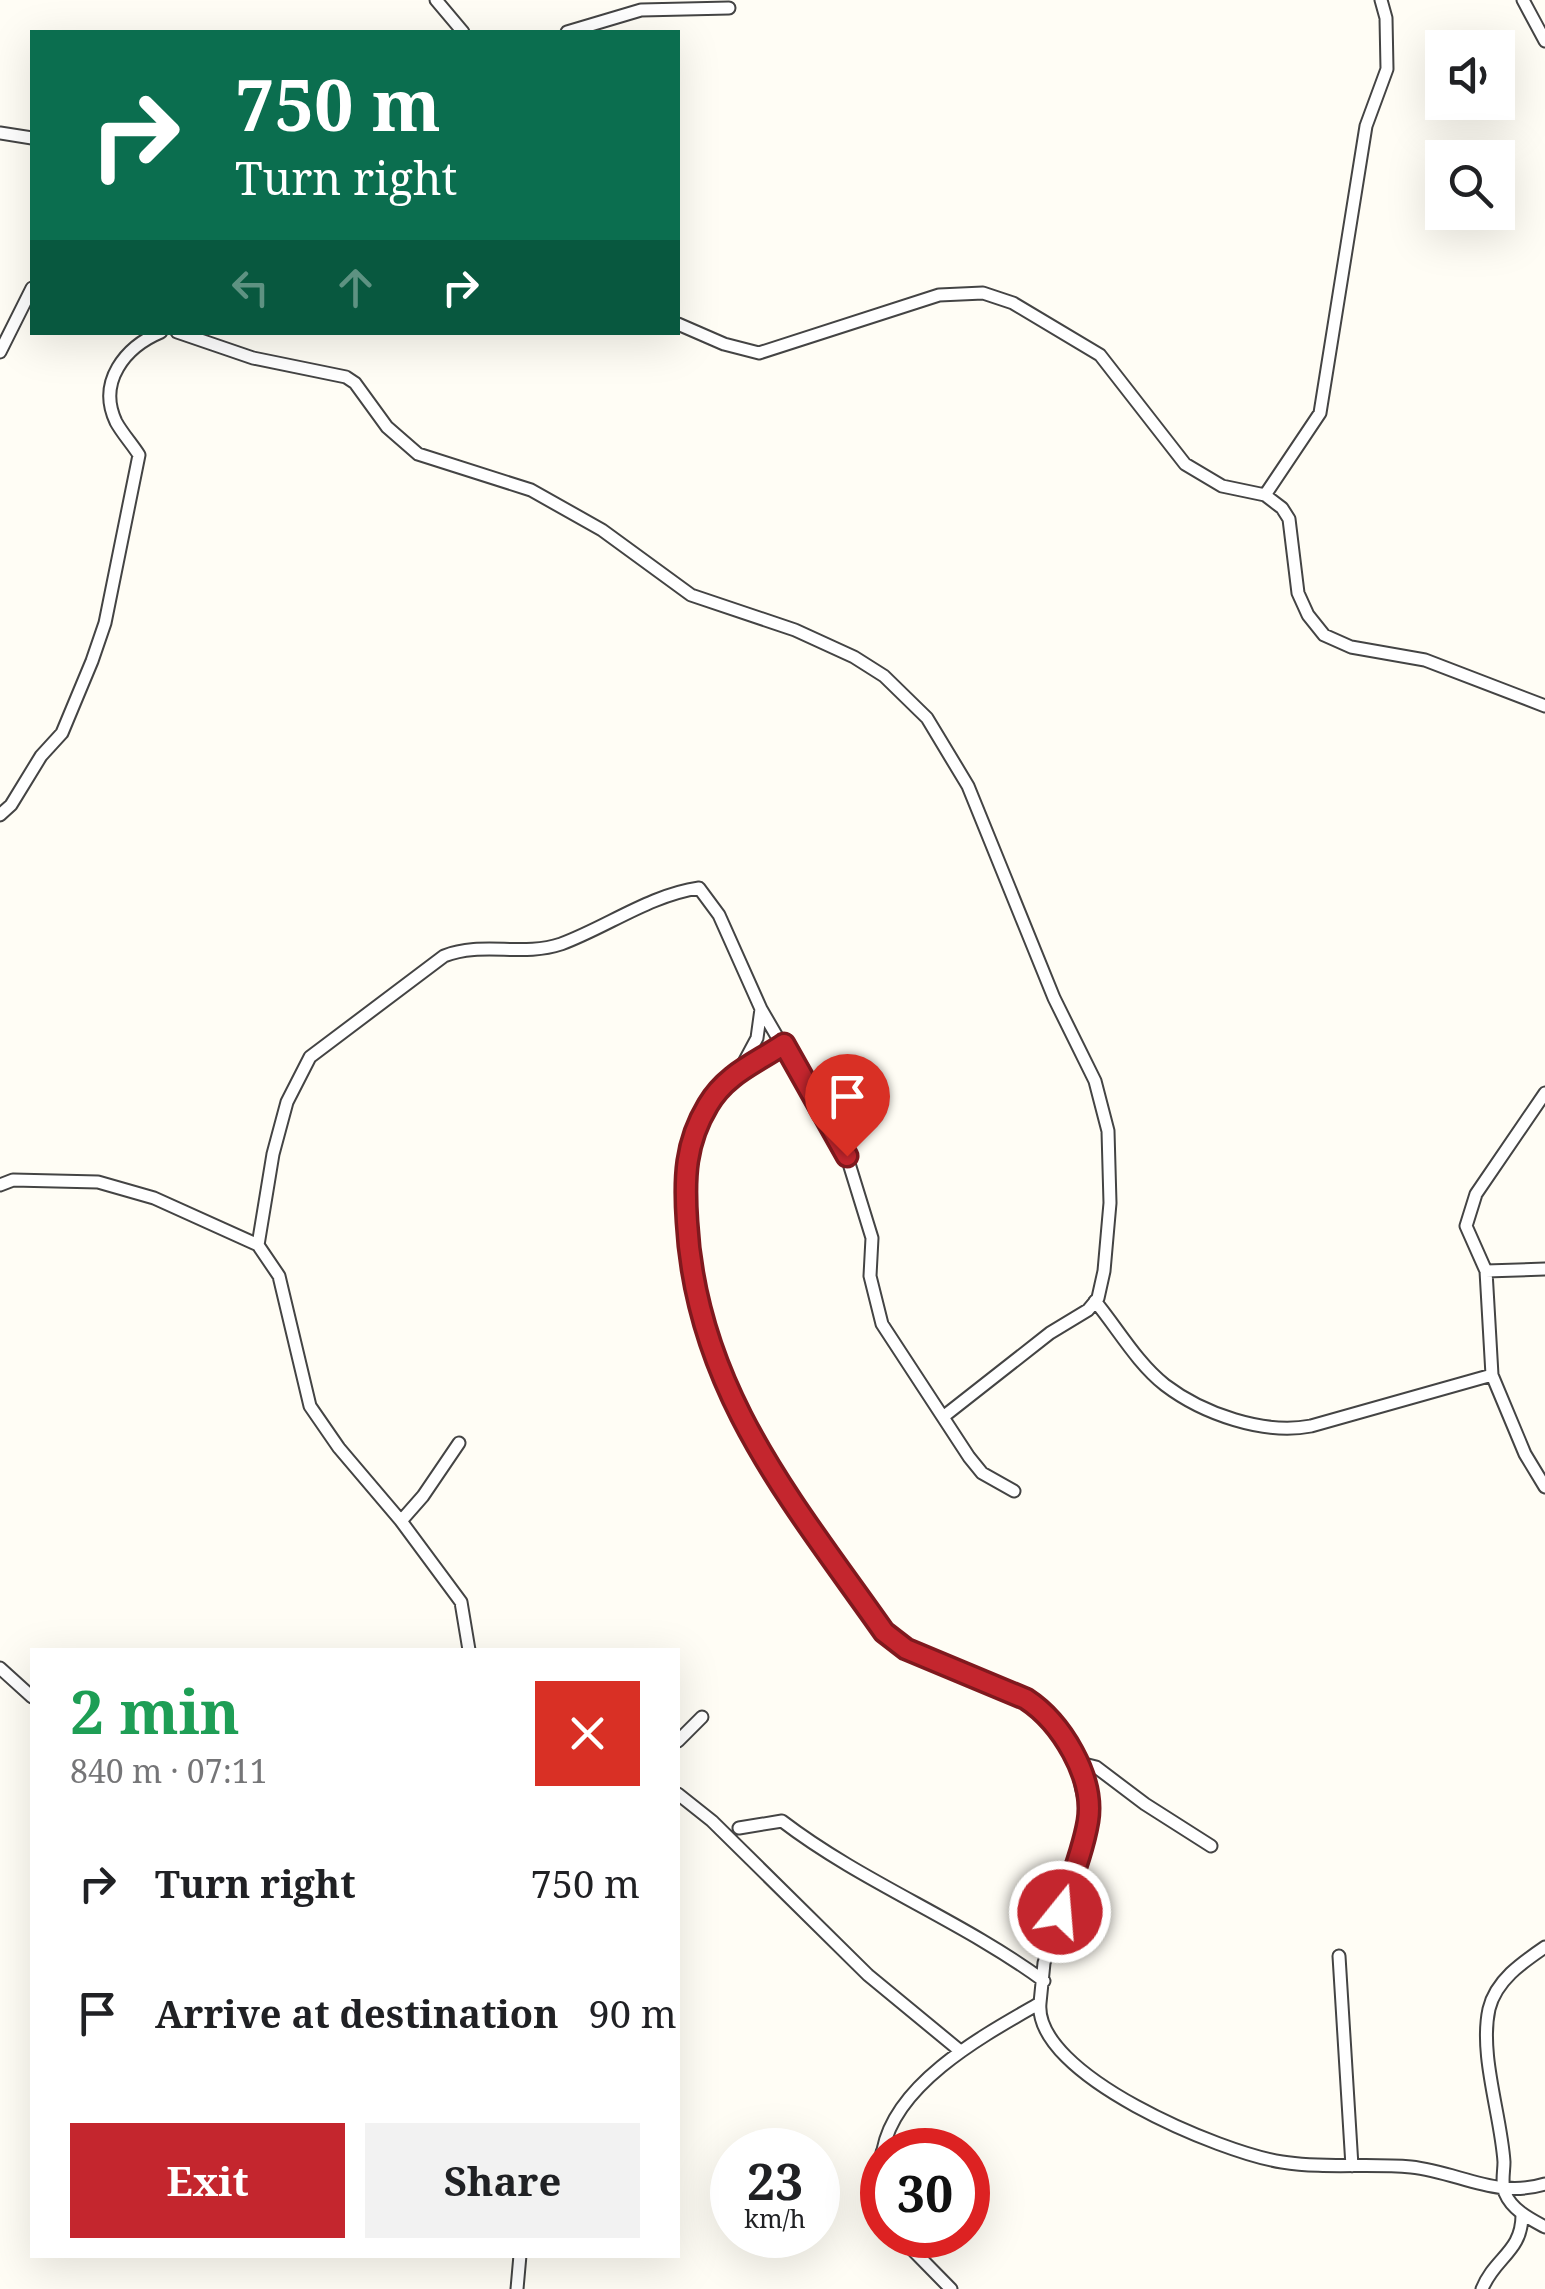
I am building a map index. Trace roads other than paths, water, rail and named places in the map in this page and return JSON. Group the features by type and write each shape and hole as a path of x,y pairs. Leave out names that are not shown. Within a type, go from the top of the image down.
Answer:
{"street":[{"path":"436,0 461,30"},
{"path":"1264,495 1320,412 1366,126 1387,68 1386,18 1381,0"},
{"path":"1523,0 1545,40"},
{"path":"573,30 641,10 728,8"},
{"path":"0,132 30,138"},
{"path":"0,352 30,292"},
{"path":"680,325 724,344 760,353 939,295 966,292 993,296 1039,316 1100,354 1185,464 1222,486 1264,495 1282,508 1289,519 1298,593 1308,615 1324,635 1351,647 1425,660 1545,706"},
{"path":"0,815 12,805 42,756 62,733 101,636 139,456 116,422 110,387 126,354 154,335"},
{"path":"186,335 254,358 346,377 356,383 387,427 418,454 530,490 602,530 691,595 795,630 854,656 902,690 927,718 968,786 1054,998 1100,1097 1108,1131 1110,1203 1107,1256 1095,1301 1088,1310 1050,1333 943,1417"},
{"path":"258,1246 273,1154 287,1102 310,1057 444,956 464,948 543,948 672,894 699,888 719,915 761,1009 847,1156 872,1238 870,1276 882,1324 982,1473 1014,1491"},
{"path":"742,1066 756,1040 761,1009"},
{"path":"756,1040 780,1038"},
{"path":"780,1038 742,1066 709,1102 692,1138 684,1168 689,1272 700,1322 730,1394 777,1482 884,1632 906,1649 995,1683 1040,1709 1076,1762 1088,1818 1044,1963 1039,2016 1047,2034 1105,2088 1147,2114 1213,2142 1278,2162 1327,2168 1414,2168 1503,2191 1545,2184"},
{"path":"1545,1093 1476,1194 1466,1226 1486,1271 1492,1375 1525,1454 1545,1487"},
{"path":"0,1185 28,1180 98,1182 154,1198 258,1246 279,1276 310,1406 460,1602 469,1648"},
{"path":"1486,1271 1545,1269"},
{"path":"1095,1301 1164,1385 1193,1402 1262,1428 1286,1431 1311,1426 1492,1375"},
{"path":"400,1520 423,1496 459,1443"},
{"path":"0,1668 30,1694"},
{"path":"680,1739 702,1716"},
{"path":"1076,1762 1105,1772 1145,1804 1210,1846"},
{"path":"680,1796 712,1821 868,1975 959,2050"},
{"path":"738,1828 782,1822 814,1846 975,1935 1044,1981"},
{"path":"1545,1947 1518,1965 1500,1986 1489,2008 1503,2191 1522,2215 1545,2227"},
{"path":"1339,1956 1352,2166"},
{"path":"892,2128 896,2118 959,2050 1040,2003"},
{"path":"1482,2289 1496,2264 1520,2240 1522,2215"},
{"path":"517,2289 520,2258"},
{"path":"921,2258 951,2289"}]}
